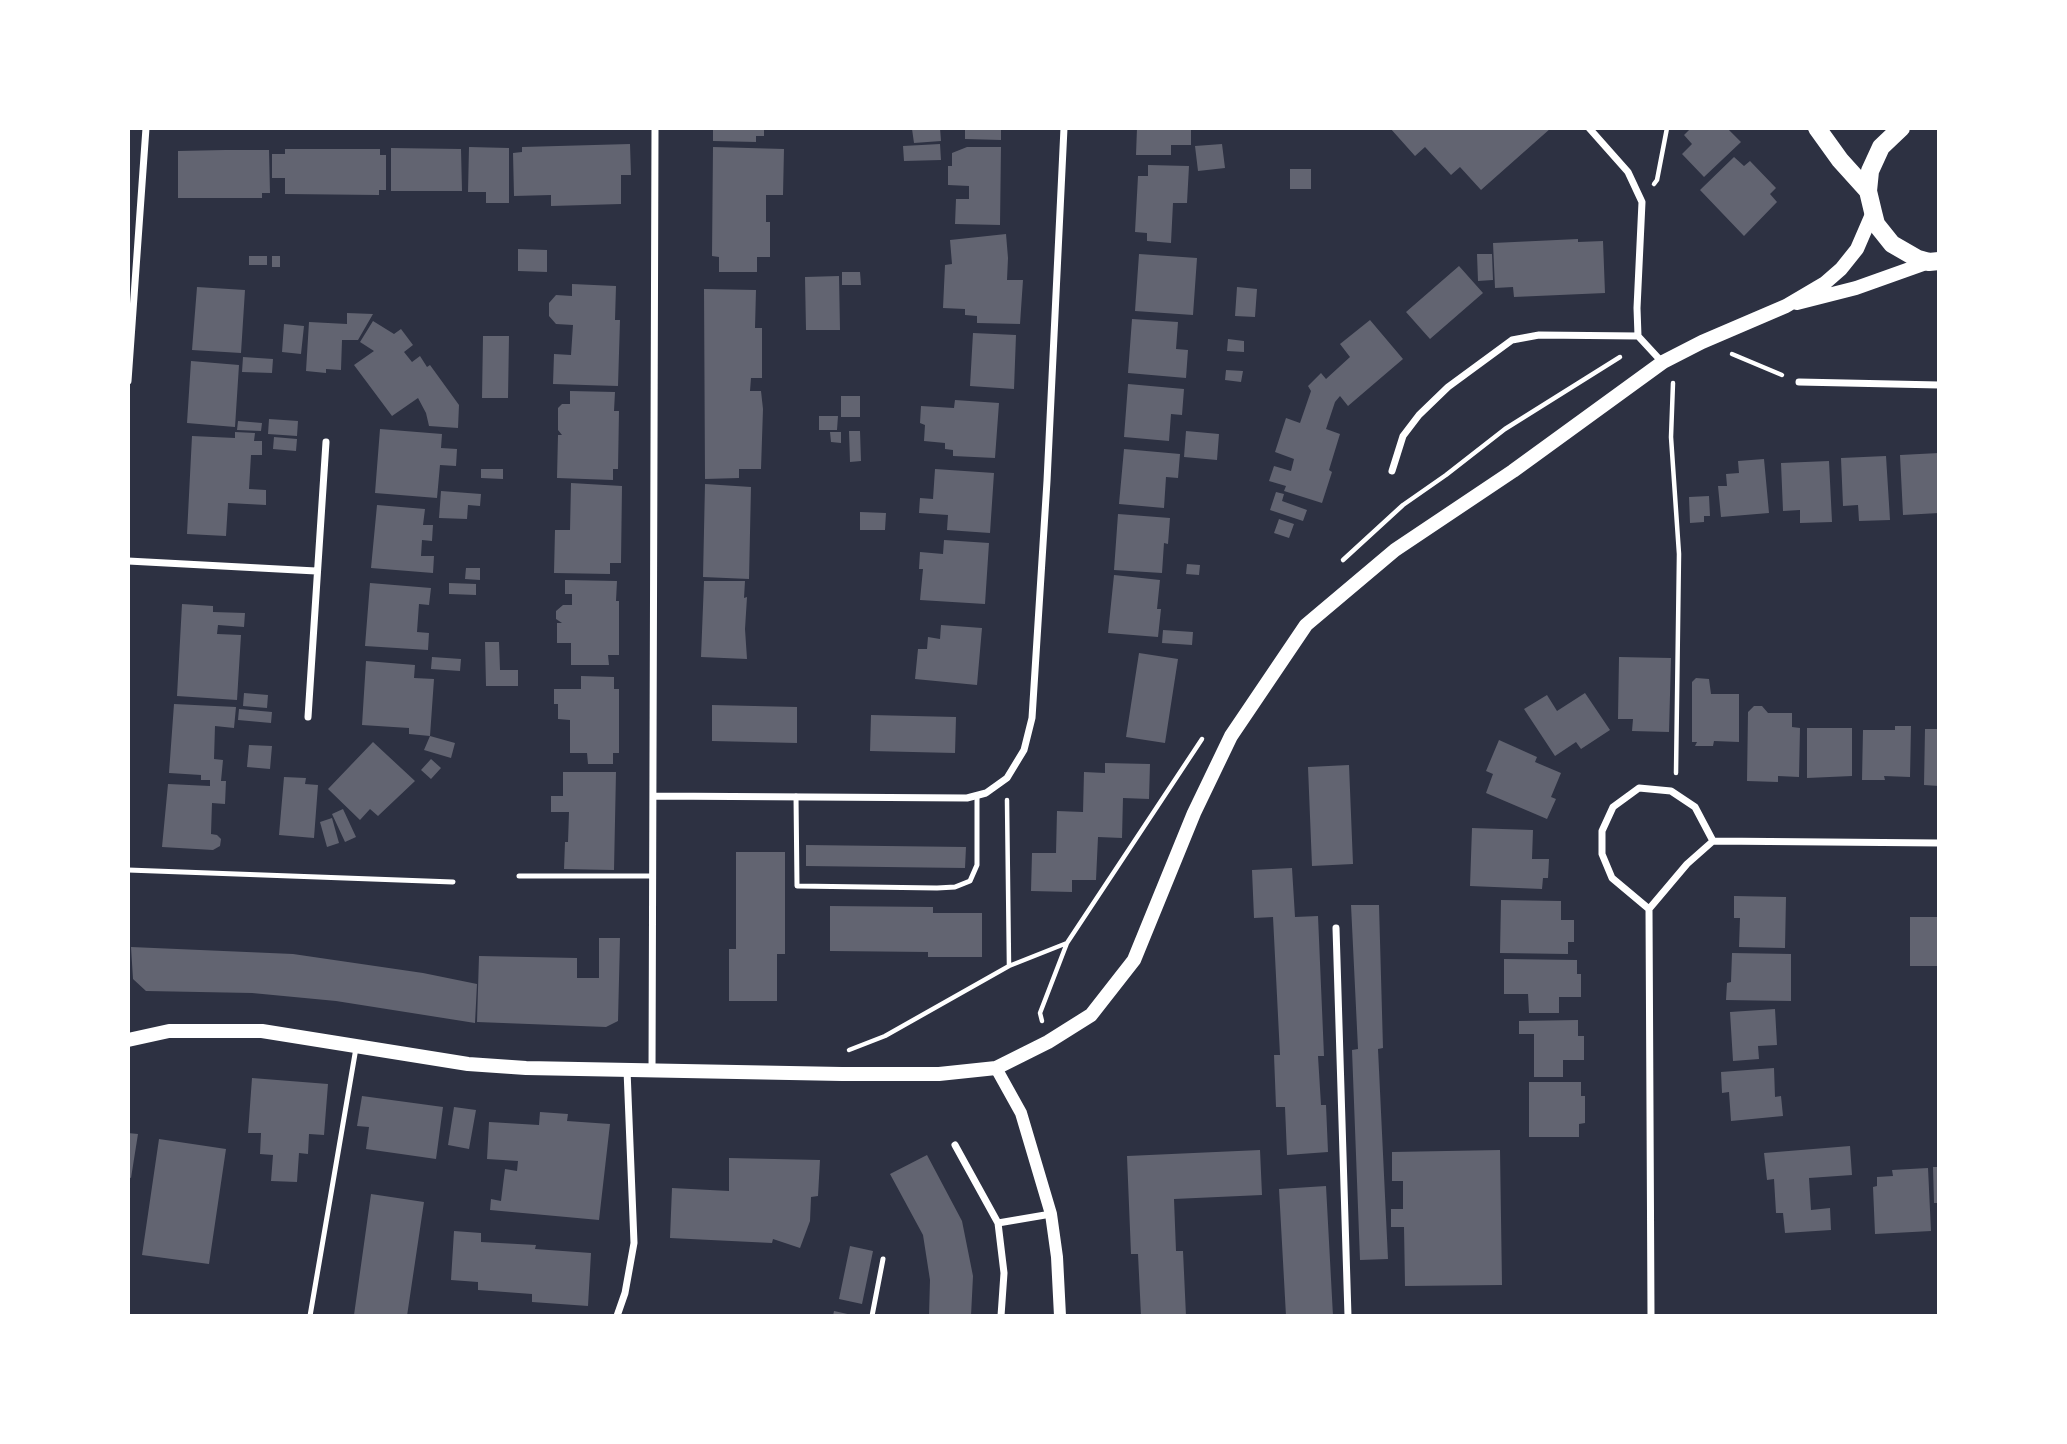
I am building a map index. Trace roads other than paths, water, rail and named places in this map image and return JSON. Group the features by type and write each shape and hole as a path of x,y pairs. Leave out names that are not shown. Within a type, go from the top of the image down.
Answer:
{"main road":[{"path":"1817,128 1840,160 1868,191"},
{"path":"1901,128 1881,147 1870,172 1868,191 1873,212 1876,224 1892,244 1918,259 1934,261"},
{"path":"128,1040 169,1031 234,1029 356,1045 468,1064 526,1068 939,1074 996,1068 1048,1042 1091,1015 1134,960 1194,813 1231,736 1306,625 1395,550 1513,471 1663,362 1786,306 1825,283 1857,248 1873,212"},
{"path":"1786,306 1856,288 1934,261"}],"street":[{"path":"128,381 146,128"},
{"path":"652,1071 656,128"},
{"path":"654,796 967,798 986,793 1007,778 1024,750 1032,718 1047,481 1064,128"},
{"path":"1589,128 1628,172 1642,202 1638,336 1663,362"},
{"path":"1392,471 1403,436 1419,415 1448,387 1512,340 1539,335 1638,336"},
{"path":"1799,382 1939,386"},
{"path":"308,717 326,442"},
{"path":"128,561 316,570"},
{"path":"1649,909 1612,878 1602,854 1602,831 1613,807 1639,788 1671,790 1695,807 1713,841"},
{"path":"1651,1316 1649,909 1686,864 1713,841 1939,843"},
{"path":"1336,928 1348,1316"},
{"path":"996,1068 1021,1113 1051,1214 1057,1257 1060,1316"},
{"path":"617,1316 625,1293 634,1243 627,1070"},
{"path":"954,1145 998,1223 1004,1273 1001,1316"},
{"path":"998,1223 1051,1214"}],"lane":[{"path":"796,796 797,886 937,888 955,887 970,881 977,864 977,796"},
{"path":"128,870 453,882"},
{"path":"519,876 653,877"},
{"path":"310,1316 356,1045"},
{"path":"872,1316 883,1259"}]}
